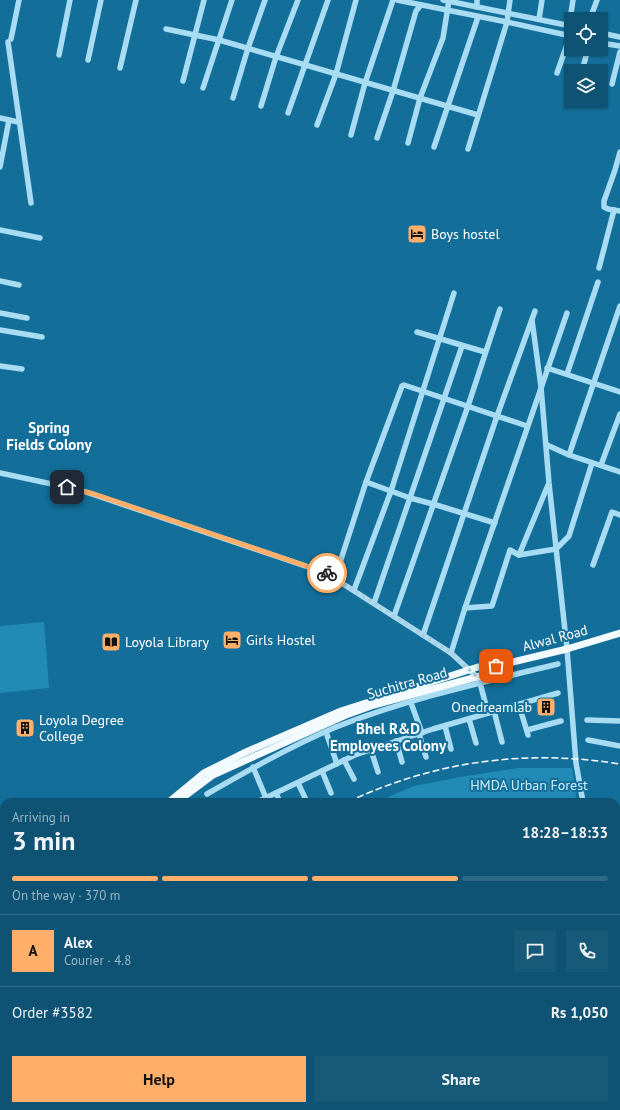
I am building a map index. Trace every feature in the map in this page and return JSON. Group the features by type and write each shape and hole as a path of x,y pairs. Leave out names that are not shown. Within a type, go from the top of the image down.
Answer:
{"main road":[{"name":"Alwal Road","path":"496,666 567,649 620,633"},
{"name":"Suchitra Road","path":"180,798 191,782 217,766 341,711 470,670 485,666 496,666"},
{"name":"Suchitra Road","path":"180,798 214,775 346,714 374,705 478,680 496,666"}],"street":[{"path":"19,0 10,41 18,122 31,203"},
{"path":"59,55 70,0"},
{"path":"88,60 101,0"},
{"path":"120,68 136,0"},
{"path":"183,81 204,0"},
{"path":"203,88 232,0"},
{"path":"233,98 248,48 265,0"},
{"path":"261,106 276,56 298,0"},
{"path":"288,113 328,0"},
{"path":"317,125 336,74 356,0"},
{"path":"351,135 365,83 393,0"},
{"path":"397,0 564,34"},
{"path":"408,143 420,98 443,38 449,10 447,0 564,25"},
{"path":"476,7 477,0"},
{"path":"468,149 506,22 510,0"},
{"path":"539,20 542,0"},
{"path":"572,12 573,0"},
{"path":"593,12 597,0"},
{"path":"377,138 393,91 416,11 421,5"},
{"path":"434,147 478,17"},
{"path":"166,29 195,34 248,48 478,116"},
{"path":"608,34 620,37"},
{"path":"608,44 620,46"},
{"path":"612,84 620,52"},
{"path":"557,73 564,54"},
{"path":"0,118 18,122"},
{"path":"0,167 9,120"},
{"path":"620,152 618,171 604,201 604,207 620,211"},
{"path":"599,268 614,210"},
{"path":"0,230 40,238"},
{"path":"0,281 19,285"},
{"path":"567,374 598,282"},
{"path":"354,590 391,491 424,392 454,294"},
{"path":"569,455 620,306"},
{"path":"394,616 468,406 500,309"},
{"path":"423,635 497,416 535,311"},
{"path":"0,313 27,318"},
{"path":"451,653 527,426 567,313"},
{"path":"532,320 547,445 549,483 567,649 576,763 582,798"},
{"path":"0,330 42,337"},
{"path":"417,332 485,352"},
{"path":"374,603 462,346"},
{"path":"0,366 22,370"},
{"path":"547,368 620,392"},
{"path":"335,578 366,482 402,386 404,385 527,426"},
{"path":"601,465 620,414"},
{"path":"547,445 569,455 620,472"},
{"path":"465,608 492,606 510,550 519,555 556,549 569,536 592,463"},
{"path":"0,473 80,490 326,573 451,653 470,670 478,680 488,713"},
{"path":"366,482 410,498 495,523"},
{"path":"519,555 549,483"},
{"path":"593,565 612,512 620,515"},
{"path":"207,794 253,767 326,732 376,713 411,703 478,680 558,664"},
{"path":"253,767 266,798 344,760 371,750 420,733 558,693"},
{"path":"411,703 426,757"},
{"path":"519,705 527,732 560,721"},
{"path":"494,711 502,742"},
{"path":"469,719 476,743"},
{"path":"587,720 620,721"},
{"path":"444,726 451,749"},
{"path":"326,732 337,764"},
{"path":"588,740 620,746"},
{"path":"396,742 402,762"},
{"path":"371,750 378,772"},
{"path":"344,760 354,779"},
{"path":"322,771 331,793"},
{"path":"298,783 305,798"},
{"path":"276,793 278,798"}],"green space":[{"path":"44,622 49,688 0,693 0,626"},
{"name":"HMDA Urban Forest","path":"519,768 572,768 576,798 386,798 414,786"}],"railway":[{"path":"357,798 414,777 447,768 481,762 550,758 620,764"}],"way so far":[{"path":"327,573 451,653 477,677 488,673 496,666"}],"place":[{"name":"Boys hostel","path":"417,234"},
{"name":"Girls Hostel","path":"232,640"},
{"name":"Loyola Library","path":"111,642"},
{"name":"Onedreamlab","path":"546,707"},
{"name":"Loyola Degree College","path":"25,728"}],"district":[{"name":"Spring Fields Colony","path":"49,436"},
{"name":"Bhel R&D Employees Colony","path":"388,738"}],"route":[{"path":"67,487 94,494 327,573"}]}
